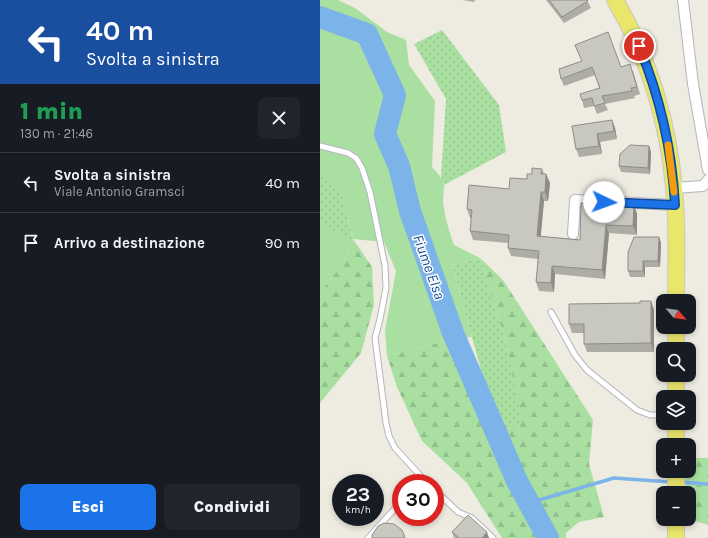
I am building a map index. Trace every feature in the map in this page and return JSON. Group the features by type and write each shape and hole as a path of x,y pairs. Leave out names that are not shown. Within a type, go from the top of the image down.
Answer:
{"main road":[{"path":"616,0 639,46 655,90 666,136 674,188 676,294"}],"street":[{"path":"683,0 693,84 708,170"},
{"path":"674,188 699,187 708,183"},
{"path":"573,234 575,200 675,205"}],"lane":[{"path":"320,146 348,153 356,158 362,168 370,192 385,266 386,288 375,338 386,423 389,436 395,448 418,474"},
{"path":"551,312 574,355 587,370 637,410 650,415 656,415"},
{"path":"444,499 458,512 472,518 493,538"},
{"path":"368,538 392,512"}],"green space":[{"path":"320,0 338,0 355,8 387,32 406,40 409,65 435,101 432,167 444,183 443,202 448,227 454,245 480,258 452,265 472,337 453,339 387,356 385,330 396,271 384,242 353,239 342,265 320,292 320,224 353,238 342,196 320,175"},
{"path":"442,30 499,105 506,152 444,185 441,176 446,99 414,44"},
{"path":"320,175 342,196 353,239 320,224"},
{"path":"353,239 372,267 374,305 361,353 320,403 320,292 342,265"},
{"path":"480,258 503,280 593,420 589,464 604,517 579,522 566,533 566,538 502,538 467,483 422,441 397,387 387,356 453,339 490,433 521,424 507,347"},
{"path":"480,258 507,347 522,424 498,431 452,265"},
{"path":"696,458 708,458 708,525 696,521 696,486 686,486 685,478 696,478"}],"building":[{"path":"549,0 587,0 588,1 562,17"},
{"path":"608,32 621,67 630,64 637,87 631,88 632,91 602,96 605,103 594,106 592,98 582,100 580,94 600,88 592,67 561,79 559,69 582,61 575,45"},
{"path":"612,120 614,131 597,134 599,146 576,149 572,126"},
{"path":"630,145 649,146 648,168 619,166 620,154"},
{"path":"532,168 542,169 541,174 546,174 545,192 541,192 537,236 580,240 581,203 634,205 633,226 606,225 602,270 552,266 551,283 536,282 539,251 508,248 509,235 470,231 472,210 467,209 469,185 509,189 510,178 527,179 527,174 532,174"},
{"path":"634,237 659,237 658,261 643,261 643,271 628,271 628,252"},
{"path":"640,301 651,301 651,343 584,344 584,324 569,324 569,304 640,303"},
{"path":"468,515 487,532 482,538 457,538 458,537 452,532"},
{"path":"384,523 397,526 402,530 405,538 372,538 372,535 378,526 384,526"}],"waterway":[{"name":"Fiume Elsa","path":"320,17 367,34 395,95 385,134 399,166 410,211 453,333 517,481 548,538"},
{"path":"529,503 614,478 671,482"},
{"path":"679,482 708,484"}],"slow traffic":[{"path":"668,145 674,192"}],"route":[{"path":"604,202 675,205 669,148 665,130 655,90 639,46"}]}
